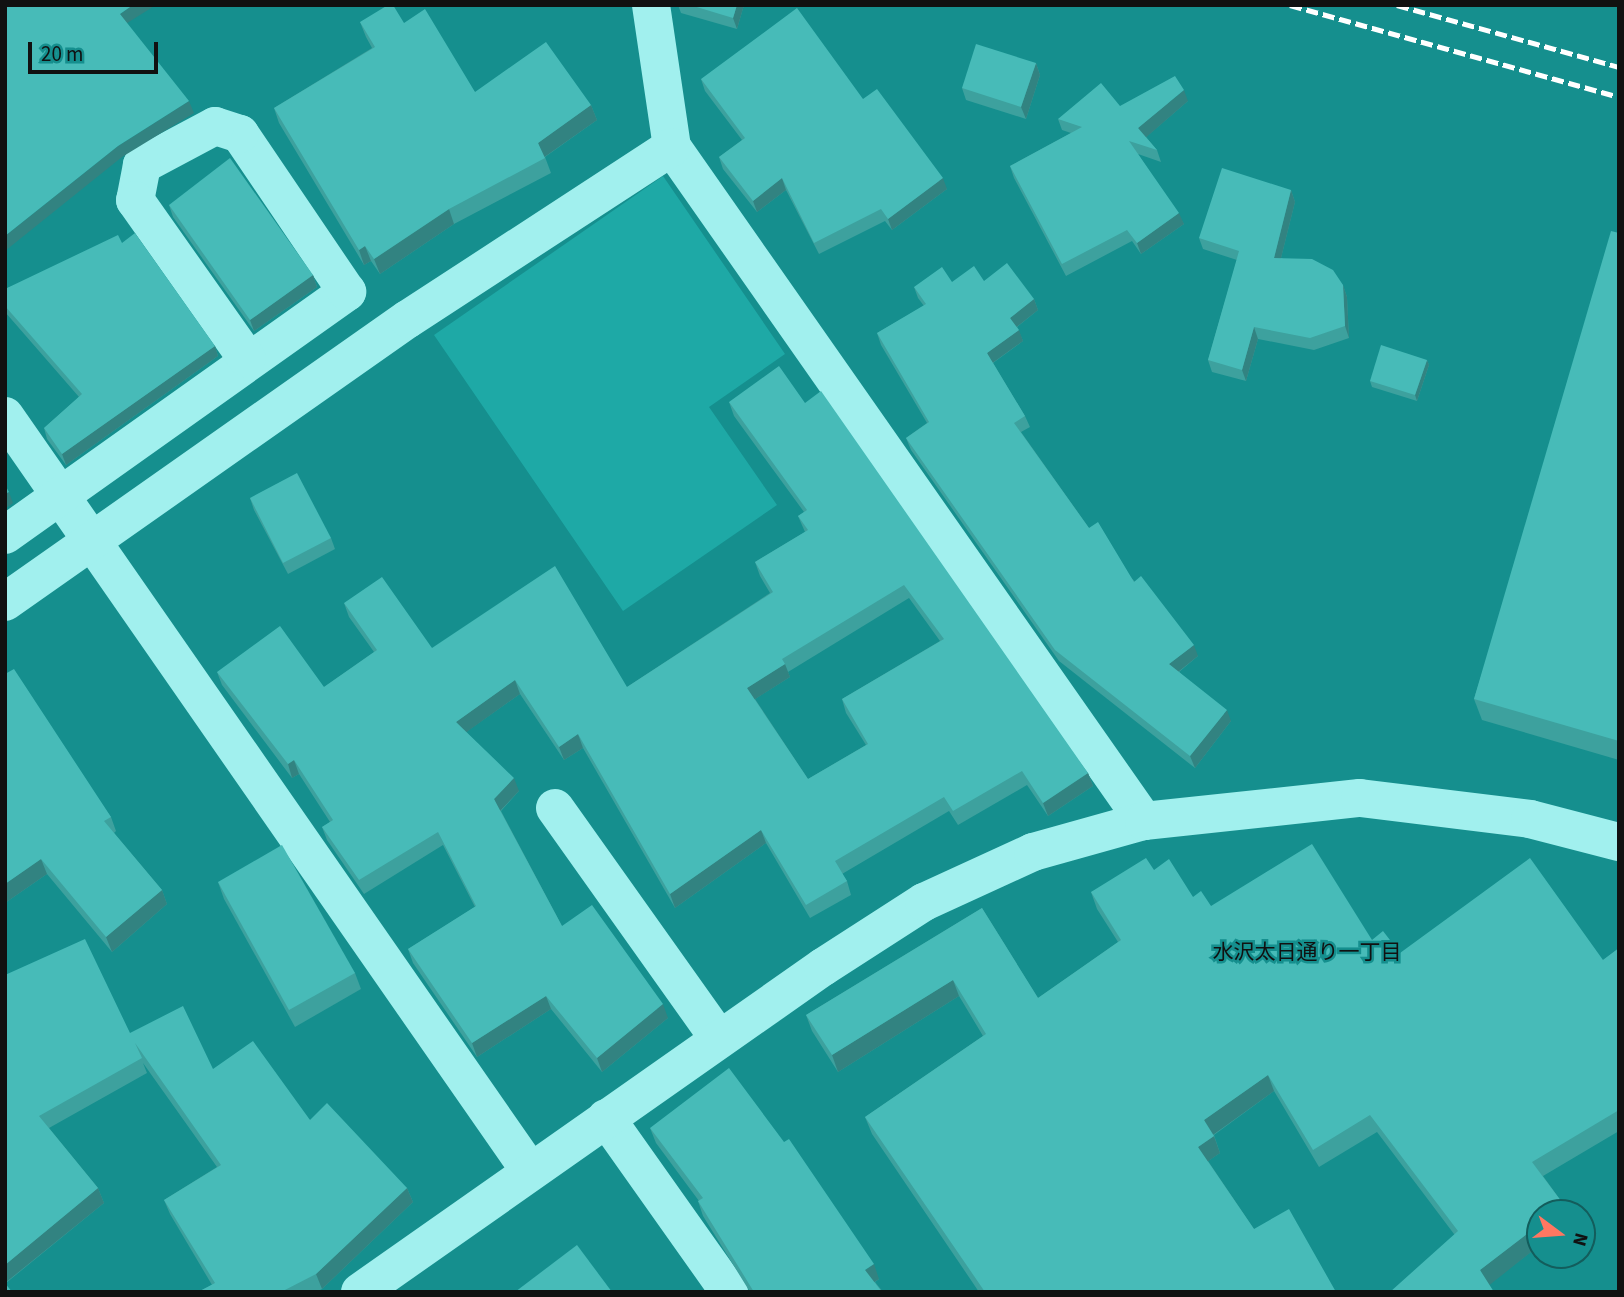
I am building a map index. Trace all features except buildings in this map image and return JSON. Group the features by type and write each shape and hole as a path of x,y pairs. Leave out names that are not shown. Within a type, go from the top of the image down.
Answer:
{"street":[{"path":"651,5 672,147 1144,821"},
{"path":"5,535 247,359 347,292 240,134 215,126 142,165 135,200 247,359"},
{"path":"5,602 408,319 672,147"},
{"path":"5,416 90,542 530,1171"},
{"path":"360,1292 719,1039 924,902 1034,852 1144,821 1360,798 1530,819 1619,842"},
{"path":"555,808 719,1039"},
{"path":"606,1118 729,1292"}],"green space":[{"path":"663,176 785,354 709,407 777,505 623,611 434,335"}],"railway":[{"path":"1290,5 1619,97"},
{"path":"1397,5 1619,67"}],"district":[{"name":"水沢太日通り一丁目","path":"1307,952"}]}
